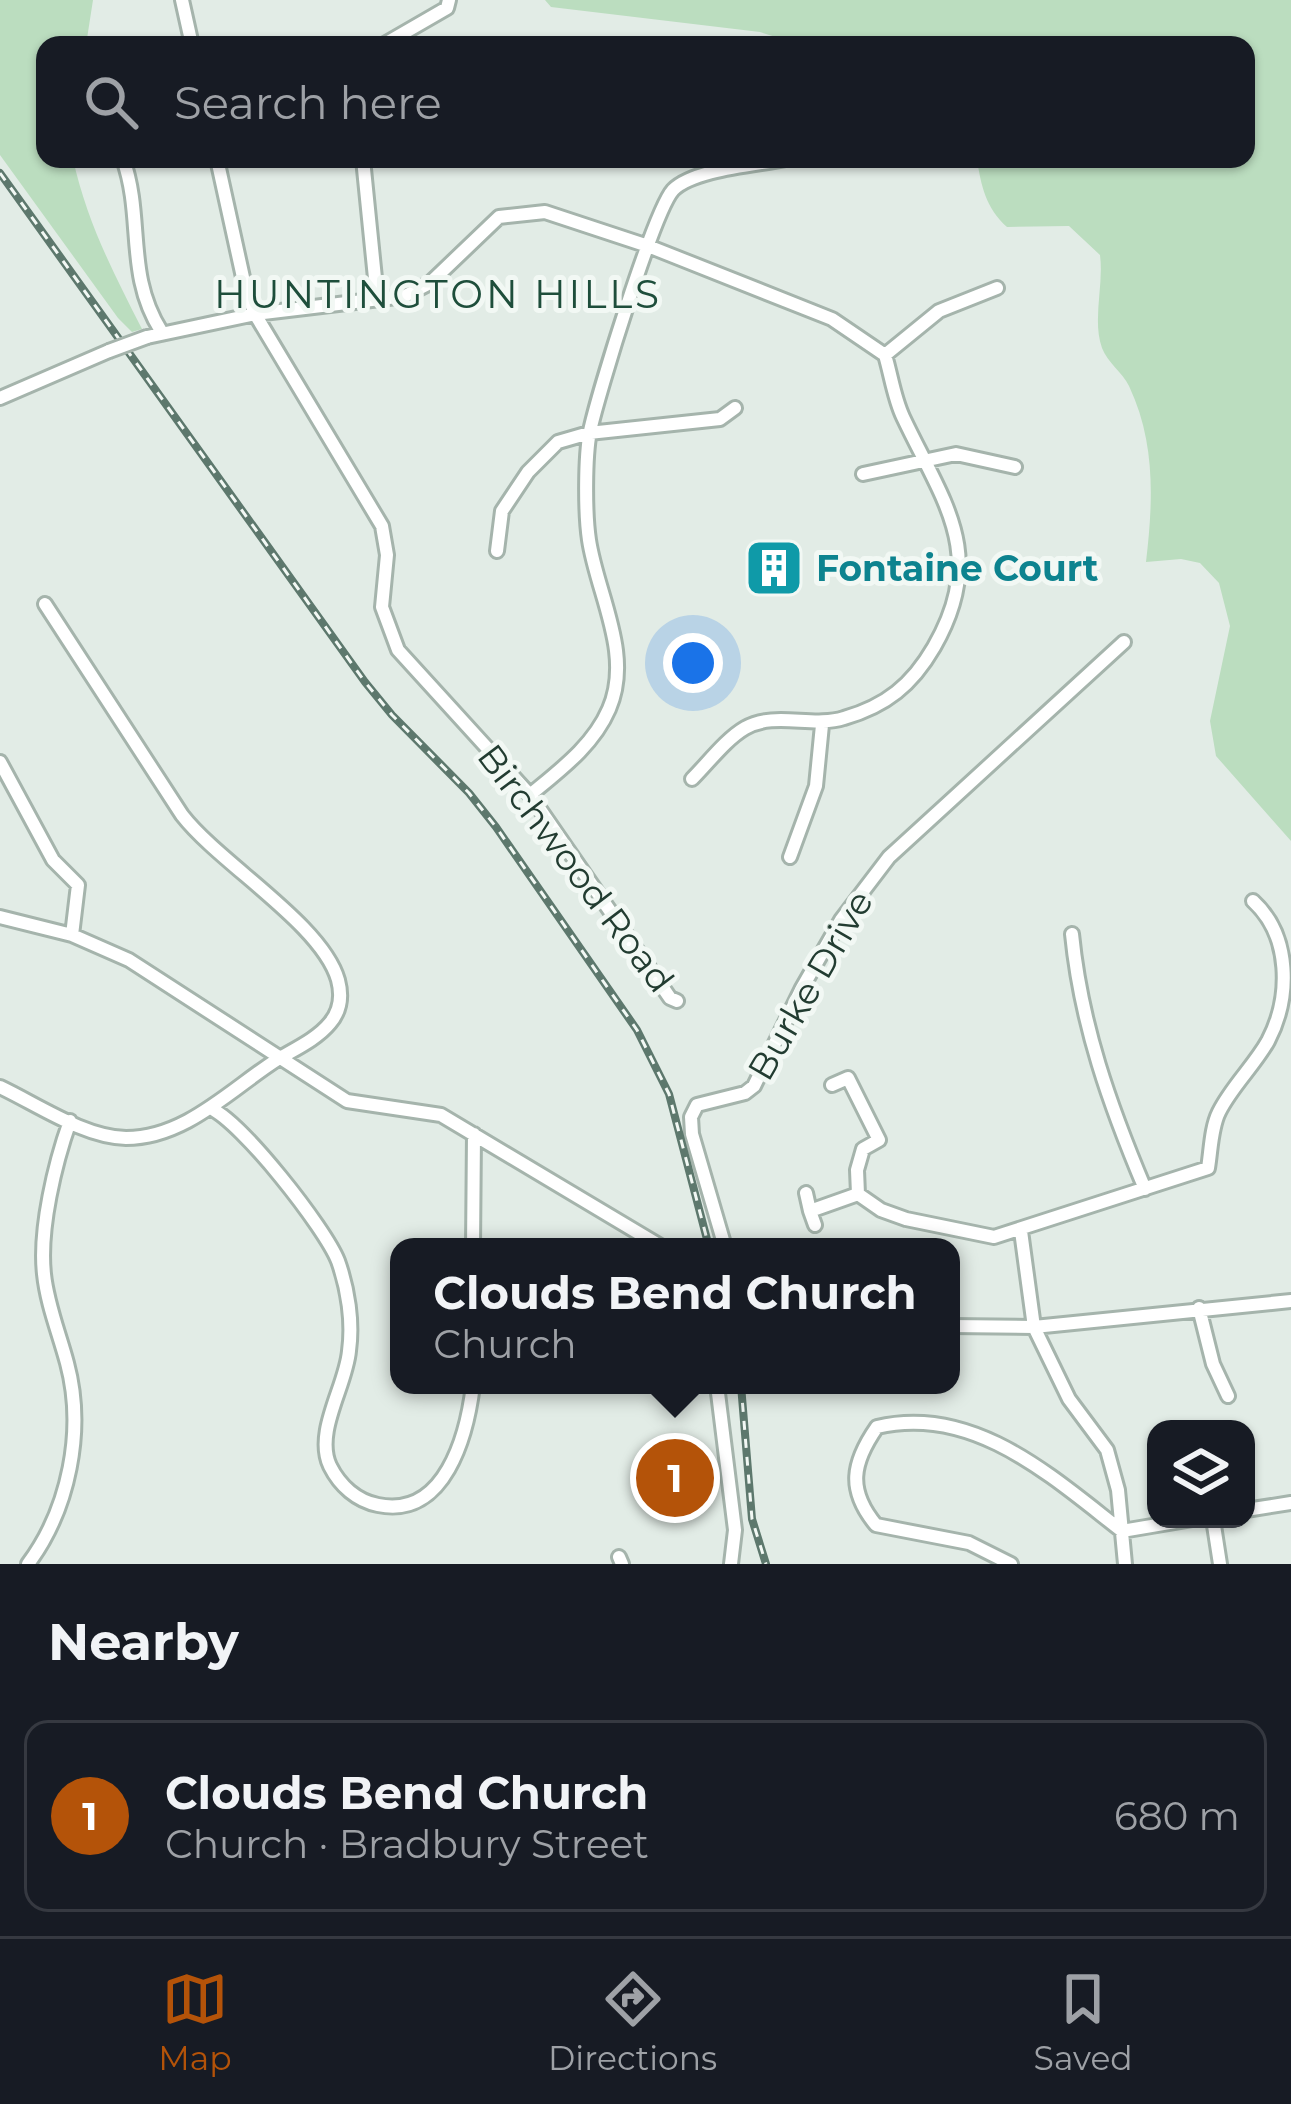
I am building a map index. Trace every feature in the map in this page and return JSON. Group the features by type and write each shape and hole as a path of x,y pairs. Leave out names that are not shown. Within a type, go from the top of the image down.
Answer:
{"street":[{"path":"182,0 190,36"},
{"path":"399,36 447,8 450,0"},
{"path":"126,168 146,306 161,332"},
{"name":"Birchwood Road","path":"219,168 255,314 382,526 387,555 382,608 398,650 530,795 670,998 677,1001"},
{"path":"364,168 377,298"},
{"path":"530,795 581,752 609,709 618,675 614,637 588,538 590,433 648,246 672,191 693,177 740,168"},
{"path":"0,398 161,332 255,314 405,296 430,283 500,218 545,212 648,246 832,319 885,355 901,414 954,519 959,572 948,622 923,666 899,694 822,725 769,722 746,727 692,779"},
{"path":"885,355 939,311 997,288"},
{"path":"497,551 502,511 528,472 558,442 590,433 720,419 735,409"},
{"path":"863,473 956,454 1015,467"},
{"path":"0,1087 96,1132 130,1138 154,1134 210,1108 331,1022 340,998 336,973 300,928 194,829 45,604"},
{"name":"Burke Drive","path":"722,1238 692,1134 691,1117 697,1105 745,1093 754,1086 841,920 889,857 1124,642"},
{"path":"790,857 816,786 822,725"},
{"path":"0,762 53,860 78,885 72,935"},
{"path":"858,1194 881,1210 988,1237 1021,1231 1208,1168 1216,1116 1270,1038 1284,984 1284,945 1268,915 1253,902"},
{"path":"0,917 72,935 159,977 347,1101 441,1115 647,1238"},
{"path":"1072,934 1090,1042 1145,1190"},
{"path":"832,1085 848,1078 879,1140 863,1149 858,1194"},
{"path":"210,1108 232,1120 326,1238 339,1265 351,1337 326,1448 333,1472 350,1492 385,1507 408,1505 432,1492 458,1449 471,1394"},
{"path":"28,1564 55,1521 69,1471 71,1386 43,1264 54,1176 70,1121"},
{"path":"473,1134 473,1238"},
{"path":"806,1193 813,1218 858,1194"},
{"path":"1021,1231 1034,1327 1069,1399 1107,1450 1118,1490 1125,1564"},
{"path":"960,1326 1034,1327 1291,1301"},
{"path":"1199,1308 1213,1364 1228,1396"},
{"path":"718,1394 735,1530 731,1564"},
{"path":"1011,1564 969,1543 876,1525 859,1504 855,1475 863,1447 877,1427 906,1420 938,1421 991,1441 1035,1465 1122,1531 1147,1527"},
{"path":"1255,1509 1291,1503"},
{"path":"1214,1528 1220,1564"}],"green space":[{"path":"0,0 93,0 87,36 36,36 36,168 75,168 93,225 142,329 132,332 118,318 0,155"},
{"path":"545,0 1291,0 1291,841 1216,756 1210,721 1230,626 1219,583 1200,563 1181,559 1146,562 1151,495 1148,451 1129,386 1104,353 1099,337 1100,255 1069,226 1007,227 986,196 978,168 1255,168 1255,36 773,36 551,7"}],"railway":[{"path":"0,173 365,682 496,827 637,1030 669,1094 707,1238"},
{"path":"742,1394 752,1519 766,1564"}],"place":[{"name":"Fontaine Court","path":"774,568"},
{"name":"Clouds Bend Church","path":"675,1478"}],"district":[{"name":"HUNTINGTON HILLS","path":"438,294"}]}
